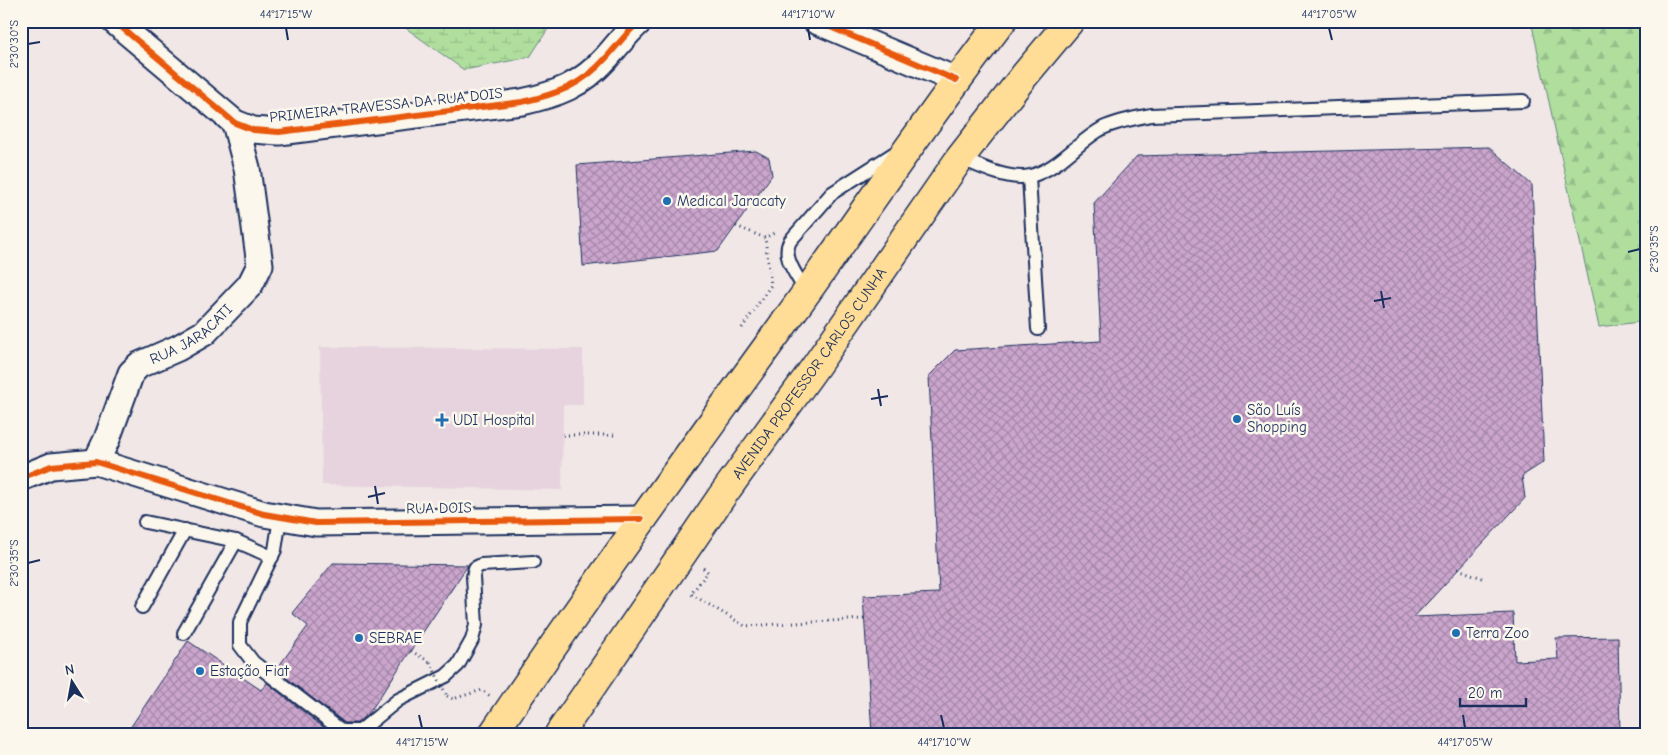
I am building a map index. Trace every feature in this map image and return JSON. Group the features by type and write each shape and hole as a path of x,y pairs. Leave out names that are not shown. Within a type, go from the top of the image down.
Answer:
{"main road":[{"path":"492,734 641,518 806,292 956,80 1002,21"},
{"name":"AVENIDA PROFESSOR CARLOS CUNHA","path":"558,734 722,496 815,367 960,158 1070,21"}],"street":[{"name":"PRIMEIRA TRAVESSA DA RUA DOIS","path":"114,21 236,123 253,130 279,132 522,102 557,94 582,81 605,60 640,21"},
{"path":"816,21 956,80"},
{"name":"RUA JARACATI","path":"96,462 108,439 131,373 139,365 178,348 204,333 250,285 260,265 247,168 236,123"},
{"path":"21,478 51,466 96,462"},
{"name":"RUA DOIS","path":"96,462 280,518 316,524 641,518"}],"lane":[{"path":"960,158 999,174 1029,177 1052,166 1103,128 1126,120 1152,115 1523,101"},
{"path":"806,292 788,259 786,249 790,241 832,193 915,140"},
{"path":"1029,177 1038,329"},
{"path":"280,518 272,557 240,622 240,645 253,662 342,731 360,731 398,700 446,676 458,665 472,640 476,625 472,577 475,568 481,565 533,562"},
{"path":"145,522 236,541 272,557"},
{"path":"142,607 185,530"},
{"path":"184,633 236,541"}],"path":[{"path":"742,328 771,285 766,238"},
{"path":"562,435 614,434"},
{"path":"1458,569 1482,578"},
{"path":"691,594 745,626 864,619"},
{"path":"410,651 430,662 447,696 453,699 482,690 509,709"}],"shaded area":[{"name":"UDI Hospital","path":"320,347 583,349 583,405 563,405 562,490 322,485"}],"green space":[{"path":"396,21 553,21 530,57 464,70"},
{"path":"1531,21 1647,21 1647,321 1599,327"},
{"path":"21,172 27,219 21,226"}],"building":[{"name":"São Luís Shopping","path":"1489,147 1532,185 1544,462 1522,476 1525,498 1414,617 1513,613 1515,661 1558,659 1556,638 1618,637 1620,734 872,734 863,596 939,593 929,376 955,350 1101,341 1094,203 1137,156"},
{"name":"Medical Jaracaty","path":"756,151 769,158 772,175 718,251 583,266 577,165"},
{"name":"SEBRAE","path":"333,563 468,565 369,713 357,723 345,723 276,670 308,626 292,613"},
{"name":"Estação Fiat","path":"188,641 261,690 267,683 332,734 126,734"}],"cycle path":[{"path":"114,21 235,123 253,130 279,132 522,102 546,96 568,88 587,76 597,68 626,34 640,21"},
{"path":"816,21 956,80"},
{"path":"21,478 51,466 96,462 264,514 316,523 641,519"}],"place":[{"name":"Medical Jaracaty","path":"667,201"},
{"name":"São Luís Shopping","path":"1237,419"},
{"name":"UDI Hospital","path":"442,420"},
{"name":"Terra Zoo","path":"1456,633"},
{"name":"SEBRAE","path":"359,638"},
{"name":"Estação Fiat","path":"200,671"}]}
